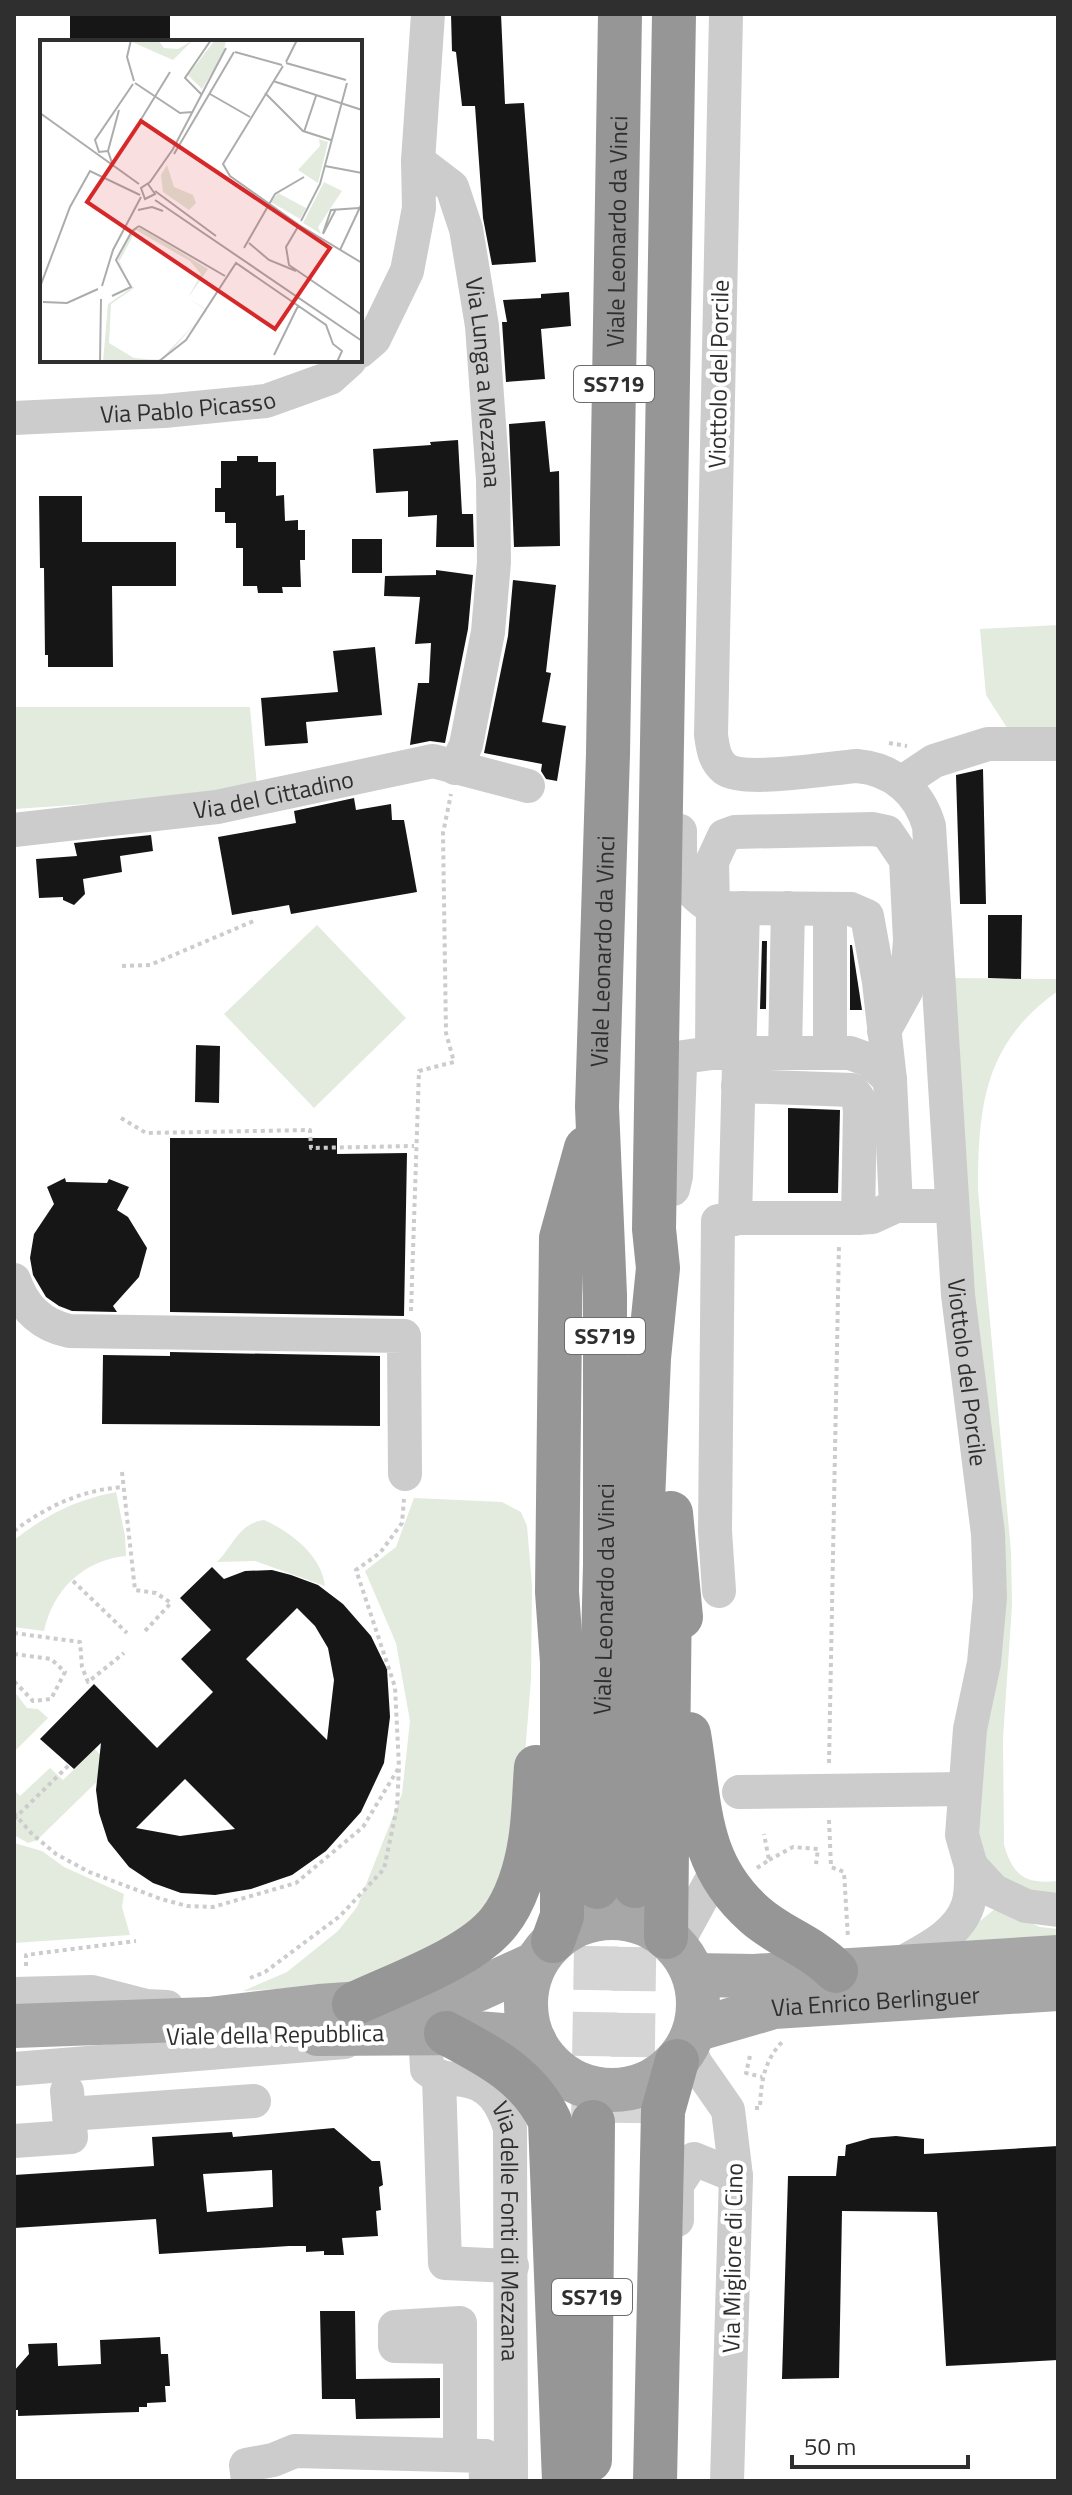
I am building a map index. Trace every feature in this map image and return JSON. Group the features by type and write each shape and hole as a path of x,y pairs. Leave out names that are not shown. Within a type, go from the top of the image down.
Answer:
{"highway":[{"name":"Viale Leonardo da Vinci","path":"620,14 608,738 597,1107 605,1295 605,1564 616,1886 640,1573 656,1249 661,723 674,14"},
{"path":"544,1953 562,1916 562,1662 557,1598 561,1238 597,1107"},
{"path":"656,1249 670,1346 678,1953"},
{"path":"671,1513 688,1725 706,1845 717,1870 756,1916 843,1970"},
{"path":"337,2005 453,1957 488,1934 511,1904 530,1841 543,1690 557,1598"},
{"path":"436,2032 499,2062 529,2089 550,2121 564,2481"},
{"path":"655,2481 663,2111 687,2046"},
{"path":"547,2058 561,2111 552,2161"},
{"name":"SS719","path":"590,2481 613,2122 627,2481"}],"main road":[{"path":"615,1917 642,1923 678,1953 698,1993 699,2014 687,2046 644,2084 615,2091 585,2087 547,2058 525,2011 524,1995 544,1953 582,1922 615,1917"},
{"name":"Viale della Repubblica","path":"14,2026 209,2019 459,1994 485,1986 544,1953"},
{"name":"Via Enrico Berlinguer","path":"678,1953 754,1976 1058,1957"},
{"name":"Via Enrico Berlinguer","path":"687,2046 774,2007 1058,1989"},
{"name":"Viale della Repubblica","path":"14,2042 64,2052 436,2032 506,2035 547,2058"}],"street":[{"path":"362,349 374,339 407,271 419,208 418,161 428,14"},
{"name":"Viottolo del Porcile","path":"726,14 711,735 717,761 735,774 752,776 857,766 883,771 911,791 925,813 931,838 951,1206 963,1345 988,1534 990,1597 984,1663 970,1729 964,1789 962,1835 971,1866"},
{"name":"Via Lunga a Mezzana","path":"418,161 452,187 466,229 482,326 493,480 494,562 488,632 466,745 455,768"},
{"name":"Via Pablo Picasso","path":"14,418 164,411 266,401 330,378 348,362"},
{"path":"661,723 678,778 680,873 686,886 699,899 728,908 859,912 867,916 870,922 890,1080 896,1206"},
{"path":"901,783 934,761 988,744 1058,744"},
{"name":"Via del Cittadino","path":"14,830 217,807 433,761 528,786"},
{"path":"735,1219 738,1086 725,1053 728,908 712,862 724,836 735,832 765,831 873,829 887,832 906,860 910,940 906,991 884,1031"},
{"path":"785,1053 788,908"},
{"path":"830,909 830,1053"},
{"path":"656,1249 676,1176 680,1066 683,1057 725,1053 850,1053 869,1060 890,1080"},
{"path":"738,1086 834,1088 856,1093 860,1110 849,1218"},
{"path":"719,1591 715,1531 718,1221 872,1217 896,1206 951,1206"},
{"path":"14,1280 23,1299 38,1318 69,1331 404,1336 405,1474"},
{"path":"739,1792 964,1789"},
{"path":"971,1866 994,1891 1008,1899 1042,1910 1058,1910"},
{"path":"896,1966 939,1941 959,1921 969,1901 971,1866"},
{"path":"678,1953 717,1870"},
{"name":"Viale della Repubblica","path":"20,1983 92,1992 146,2006 221,2009 337,2005"},
{"path":"999,1994 1058,1996"},
{"path":"436,2032 427,2069 439,2078 445,2263 512,2266"},
{"name":"Via Migliore di Cino","path":"687,2046 728,2110 736,2176 727,2481"},
{"path":"14,2069 64,2052 71,2137 14,2141"},
{"name":"Via delle Fonti di Mezzana","path":"439,2078 478,2083 499,2100 510,2128 511,2481"},
{"path":"69,2114 254,2101"},
{"path":"674,2481 677,2185 694,2159 736,2176"},
{"path":"460,2347 460,2454"},
{"path":"260,2471 295,2451 460,2454 485,2456 486,2481"}],"path":[{"path":"404,1336 410,1314 419,1071 454,1062 446,1033 443,833 455,768"},
{"path":"122,966 150,965 256,920"},
{"path":"121,1118 146,1133 310,1130 311,1148 414,1146"},
{"path":"843,1970 844,1872 831,1867 828,1791 849,1218"},
{"path":"122,1472 135,1590 156,1593 171,1603 145,1631"},
{"path":"248,1980 265,1972 340,1916 384,1869 397,1807 399,1767 395,1687 356,1570 380,1553 402,1523 405,1474"},
{"path":"14,1531 41,1510 98,1489 123,1487"},
{"path":"73,1581 127,1633"},
{"path":"14,1633 80,1642 82,1667 88,1682 124,1653"},
{"path":"14,1654 51,1659 65,1672 51,1699 33,1701 14,1681"},
{"path":"69,1765 14,1816 56,1854 89,1872 161,1899 187,1906 213,1907 296,1883 363,1827 399,1767"},
{"path":"769,1860 793,1847 818,1849 816,1864"},
{"path":"20,1983 26,1955 136,1941"},
{"path":"760,2108 762,2077 769,2058 782,2041 795,2033"},
{"path":"750,2056 746,2073 762,2077"}],"shaded area":[{"path":"1058,625 1058,730 1009,731 986,695 980,629"},
{"path":"14,707 250,707 257,786 191,797 14,809"},
{"path":"317,925 406,1018 314,1108 224,1014"},
{"path":"946,978 1058,979 1058,991 1033,1011 1014,1032 990,1079 980,1131 978,1190 1011,1552 1012,1605 1003,1738 1004,1845 1012,1865 1022,1876 1037,1881 1058,1881 1058,1898 998,1880 975,1839 983,1740"},
{"path":"116,1492 126,1556 96,1564 72,1580 55,1603 44,1631 14,1627 14,1540 62,1510"},
{"path":"414,1498 502,1502 521,1512 527,1526 532,1586 531,1679 516,1867 491,1919 381,1983 243,1991 287,1972 338,1931 357,1907 402,1794 410,1721 396,1643 365,1571 396,1547"},
{"path":"264,1520 304,1546 318,1565 325,1586 255,1561 217,1562 242,1531"},
{"path":"14,1691 27,1708 38,1709 48,1718 14,1752"},
{"path":"95,1749 112,1767 37,1840 28,1843 14,1835 14,1790 20,1796 50,1768 63,1780"},
{"path":"14,1843 42,1851 64,1867 124,1894 122,1907 130,1935 14,1943"},
{"path":"996,1908 1040,1927 1058,1929 1058,1944 949,1946"}],"building":[{"path":"70,14 170,14 170,40 70,40"},
{"path":"451,14 501,14 505,104 524,103 536,262 492,265 483,218 475,106 462,106 456,52 452,51"},
{"path":"569,292 571,326 541,329 545,379 506,382 502,322 507,322 503,300 541,298 541,294"},
{"path":"545,421 550,472 559,471 560,546 514,547 509,424"},
{"path":"458,440 462,514 473,514 474,547 436,547 437,515 408,517 408,491 376,493 373,449"},
{"path":"237,456 258,456 258,462 276,462 276,496 284,495 285,521 298,520 298,530 305,530 305,560 300,560 301,587 282,587 283,593 258,593 257,586 243,586 243,548 236,548 236,523 225,523 225,512 215,512 215,488 221,488 221,461 237,461"},
{"path":"39,496 82,496 82,542 176,542 176,586 112,586 113,667 48,667 48,655 45,655 44,568 40,568"},
{"path":"352,539 382,539 382,573 352,573"},
{"path":"436,570 473,575 468,629 445,743 430,741 410,745 418,683 429,683 431,643 415,644 420,597 384,596 385,576 436,575"},
{"path":"513,580 556,585 546,672 551,673 542,722 566,726 557,781 546,779 541,771 542,764 484,753 508,636"},
{"path":"375,647 382,715 306,722 308,743 265,746 261,698 338,692 333,651"},
{"path":"983,769 986,904 960,904 956,775"},
{"path":"354,798 356,810 391,804 392,820 404,820 417,892 291,914 289,905 232,915 218,837 296,823 294,811"},
{"path":"151,835 153,851 120,856 122,872 83,879 85,894 74,905 63,900 63,897 39,898 36,859 77,856 74,843"},
{"path":"988,915 1022,915 1021,979 988,978"},
{"path":"762,941 767,941 766,1009 760,1009"},
{"path":"852,945 862,1010 850,1010"},
{"path":"196,1045 220,1046 219,1103 195,1102"},
{"path":"788,1108 840,1110 838,1193 788,1193"},
{"path":"170,1138 337,1138 337,1154 407,1153 404,1316 170,1312"},
{"path":"65,1178 66,1182 107,1183 109,1179 129,1187 117,1210 128,1217 147,1248 139,1277 113,1306 117,1312 72,1311 59,1306 46,1297 33,1275 30,1258 34,1234 54,1204 47,1187"},
{"path":"170,1352 380,1356 380,1426 102,1424 103,1355 170,1356"},
{"path":"212,1567 224,1579 245,1571 272,1570 291,1575 318,1585 343,1604 371,1636 387,1669 390,1717 384,1763 361,1812 326,1851 292,1875 251,1889 215,1895 181,1893 153,1883 129,1867 108,1841 99,1813 96,1790 101,1743 74,1769 40,1739 94,1684 157,1748 213,1692 181,1659 211,1630 180,1598","holes":["297,1608 315,1626 328,1648 334,1680 327,1740 246,1659","185,1779 235,1829 180,1836 136,1828"]},
{"path":"334,2128 372,2161 380,2161 383,2185 379,2187 381,2210 376,2211 378,2236 342,2238 344,2255 324,2255 324,2251 306,2252 306,2246 159,2254 156,2219 14,2228 14,2175 154,2166 152,2137 232,2132 233,2137","holes":["272,2170 273,2207 207,2212 203,2174"]},
{"path":"896,2136 924,2139 924,2154 1058,2146 1058,2360 946,2366 937,2212 842,2211 839,2378 782,2379 788,2176 836,2176 838,2156 845,2156 846,2145 871,2138"},
{"path":"320,2311 355,2311 356,2379 440,2378 440,2418 356,2419 355,2399 322,2399"},
{"path":"160,2337 161,2354 168,2354 170,2386 165,2386 166,2402 147,2403 147,2407 139,2407 139,2412 18,2416 18,2410 14,2410 14,2371 29,2354 28,2344 57,2343 58,2366 101,2364 100,2340"}],"tunnel":[{"path":"632,2123 635,1886"},
{"path":"593,2122 597,1887"}]}
